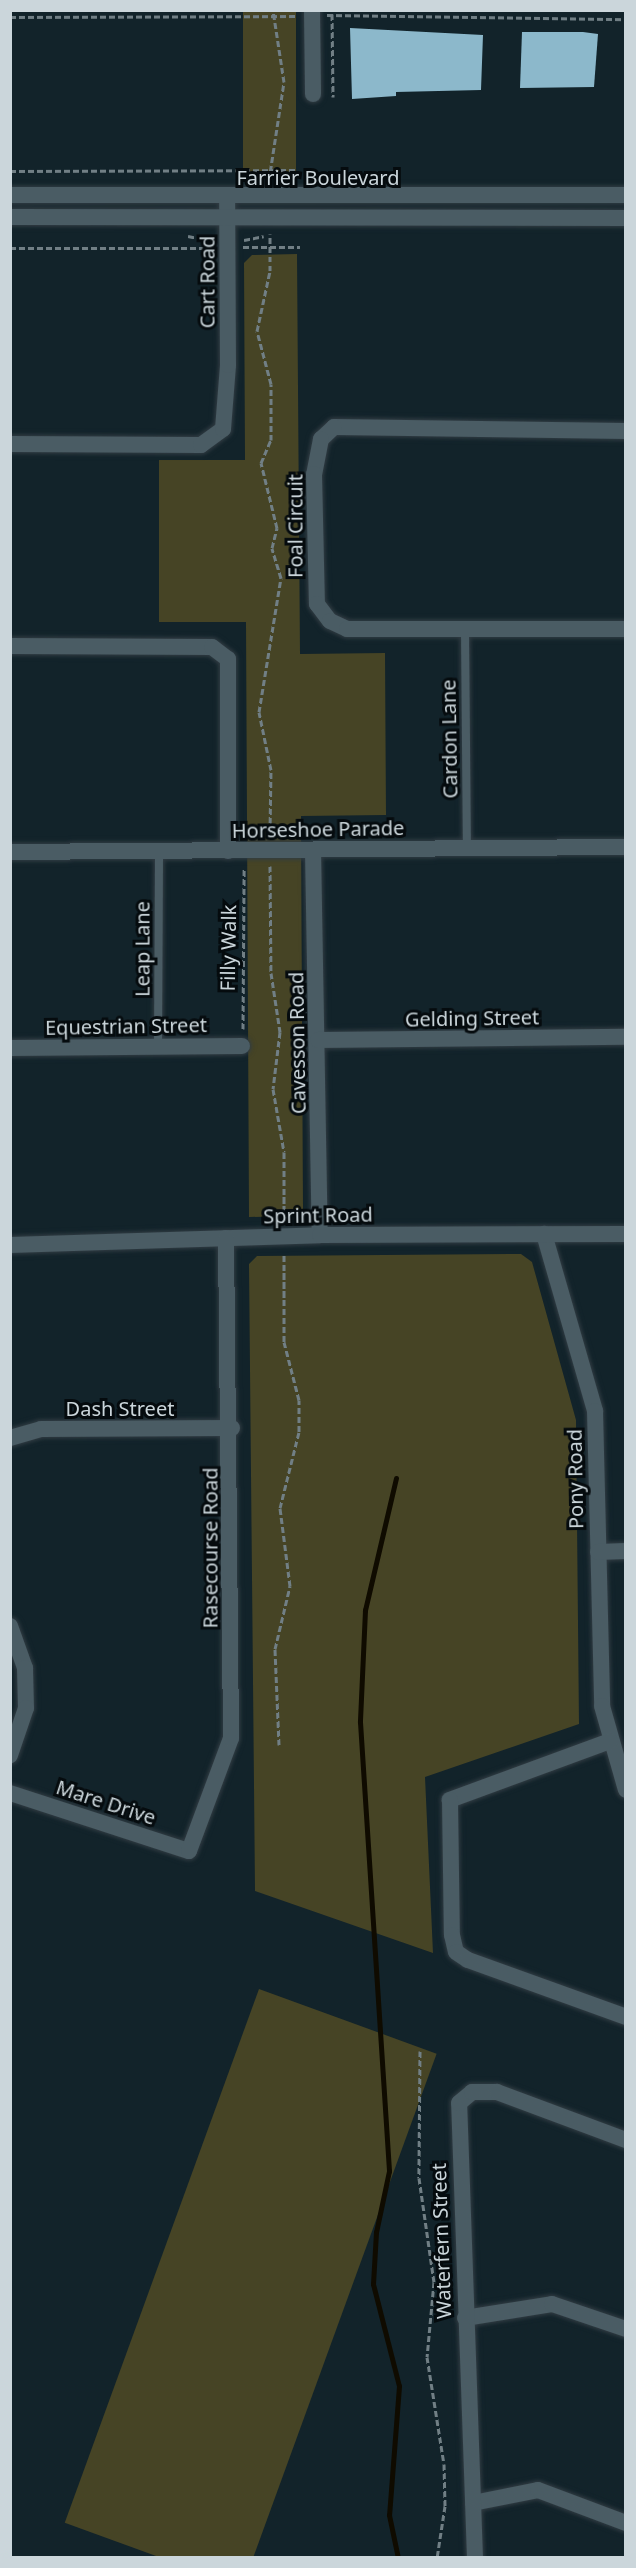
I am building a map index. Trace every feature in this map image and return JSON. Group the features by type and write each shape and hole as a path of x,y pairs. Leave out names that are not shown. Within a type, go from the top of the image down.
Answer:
{"street":[{"path":"312,13 313,94"},
{"name":"Farrier Boulevard","path":"10,195 269,199 626,195"},
{"name":"Cart Road","path":"10,444 201,445 223,429 228,365 227,199"},
{"path":"10,217 227,221 626,218"},
{"name":"Foal Circuit","path":"626,431 334,427 321,439 314,474 317,604 330,621 347,629 626,629"},
{"path":"10,646 212,647 228,659 236,851"},
{"name":"Horseshoe Parade","path":"10,852 626,847"},
{"name":"Cavesson Road","path":"313,850 320,1235"},
{"name":"Gelding Street","path":"318,1040 626,1037"},
{"name":"Equestrian Street","path":"10,1048 242,1046"},
{"name":"Pony Road","path":"544,1234 595,1411 598,1552 608,1735 626,1790"},
{"name":"Sprint Road","path":"10,1245 320,1235 626,1234"},
{"name":"Rasecourse Road","path":"189,1851 231,1738 232,1428 226,1238"},
{"name":"Dash Street","path":"10,1438 41,1429 232,1428"},
{"path":"598,1552 626,1551"},
{"path":"10,1626 25,1668 26,1708 10,1755"},
{"path":"608,1735 450,1800 452,1935 456,1952 468,1960 626,2017"},
{"name":"Mare Drive","path":"10,1793 189,1851"},
{"name":"Waterfern Street","path":"475,2558 457,2116 463,2098 481,2090 497,2092 626,2139"},
{"path":"465,2318 552,2304 626,2329"},
{"path":"473,2503 538,2490 626,2523"}],"lane":[{"name":"Cardon Lane","path":"465,629 467,849"},
{"name":"Leap Lane","path":"158,1047 159,852"}],"path":[{"path":"269,199 268,170 284,82 273,10"},
{"path":"10,17 273,17 338,12 626,19"},
{"path":"332,14 333,97"},
{"path":"10,171 295,170"},
{"path":"270,221 270,247 257,331 271,384 271,441 261,463 277,528 272,548 281,578 259,712 271,770 271,973 280,1032 273,1089 284,1152 284,1342 299,1421 280,1508 290,1586 275,1649 279,1745"},
{"path":"10,248 300,247"},
{"name":"Filly Walk","path":"236,851 242,1046"},
{"path":"420,2051 419,2178 434,2282 427,2357 444,2464 445,2506 437,2558"}],"shaded area":[{"path":"243,11 296,11 296,173 243,173"},
{"path":"297,254 300,654 385,653 386,815 301,816 303,1209 296,1216 249,1217 246,622 159,622 159,460 245,460 244,263 252,255"},
{"path":"521,1254 532,1262 576,1420 579,1724 425,1777 433,1953 255,1891 249,1264 257,1256"},
{"path":"259,1989 437,2054 253,2558 162,2558 65,2523"}],"building":[{"path":"350,28 483,35 481,90 396,92 396,96 352,99"},
{"path":"522,32 598,34 594,87 520,88"}],"waterway":[{"path":"396,1478 365,1610 360,1722 389,2171 376,2232 373,2284 399,2386 389,2515 398,2558"}]}
